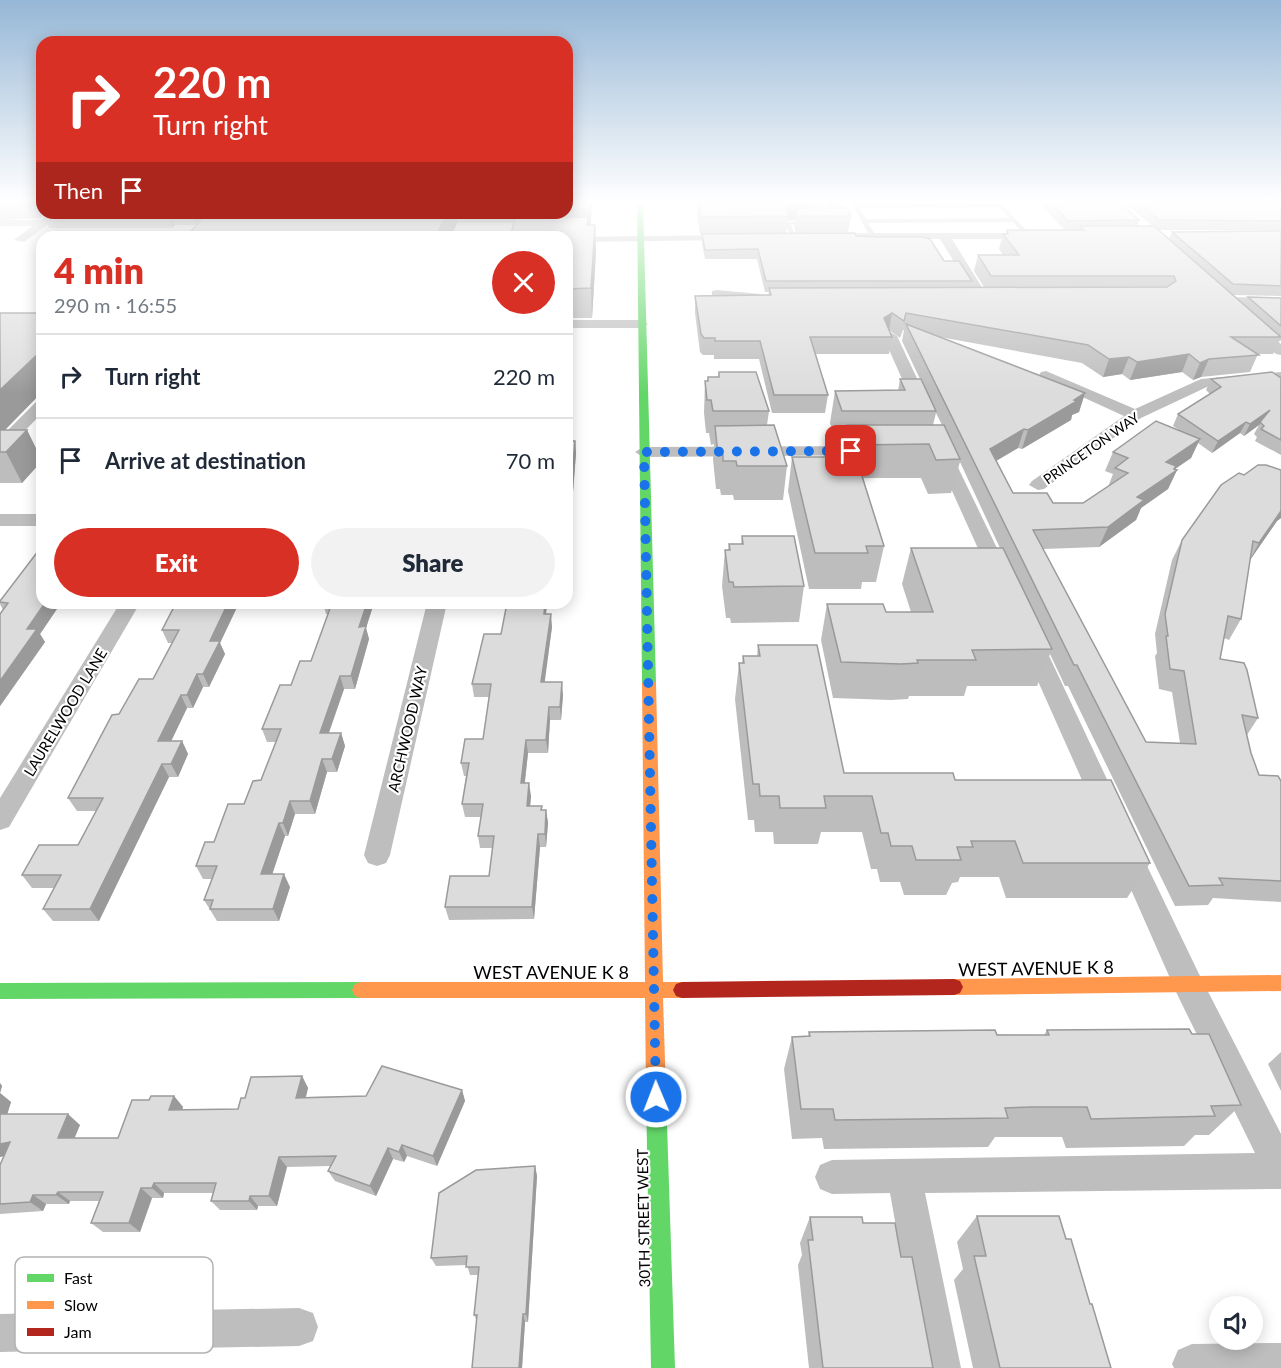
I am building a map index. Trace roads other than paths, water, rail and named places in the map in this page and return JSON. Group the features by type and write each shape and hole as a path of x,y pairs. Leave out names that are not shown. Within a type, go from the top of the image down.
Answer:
{"main road":[{"name":"30TH STREET WEST","path":"641,266 663,1368"},
{"name":"WEST AVENUE K 8","path":"0,990 654,990 1281,983"}],"street":[{"path":"963,266 982,297"},
{"path":"717,294 771,298"},
{"path":"1281,302 1220,298 1281,351"},
{"path":"573,324 641,324"},
{"path":"890,336 929,420"},
{"path":"1046,375 1135,416"},
{"name":"PRINCETON WAY","path":"1038,485 1135,416 1206,382 1281,376"},
{"path":"0,439 8,439 36,410"},
{"path":"919,451 941,446 1008,592"},
{"path":"644,452 895,451"},
{"path":"0,520 36,520"},
{"name":"LAURELWOOD LANE","path":"0,820 126,609"},
{"name":"ARCHWOOD WAY","path":"377,855 436,609"},
{"path":"832,1177 1281,1171 1188,984 1023,625"},
{"path":"904,1176 942,1368"},
{"path":"213,1329 300,1328"},
{"path":"0,1333 15,1333"},
{"path":"1192,1364 1281,1363"}]}
